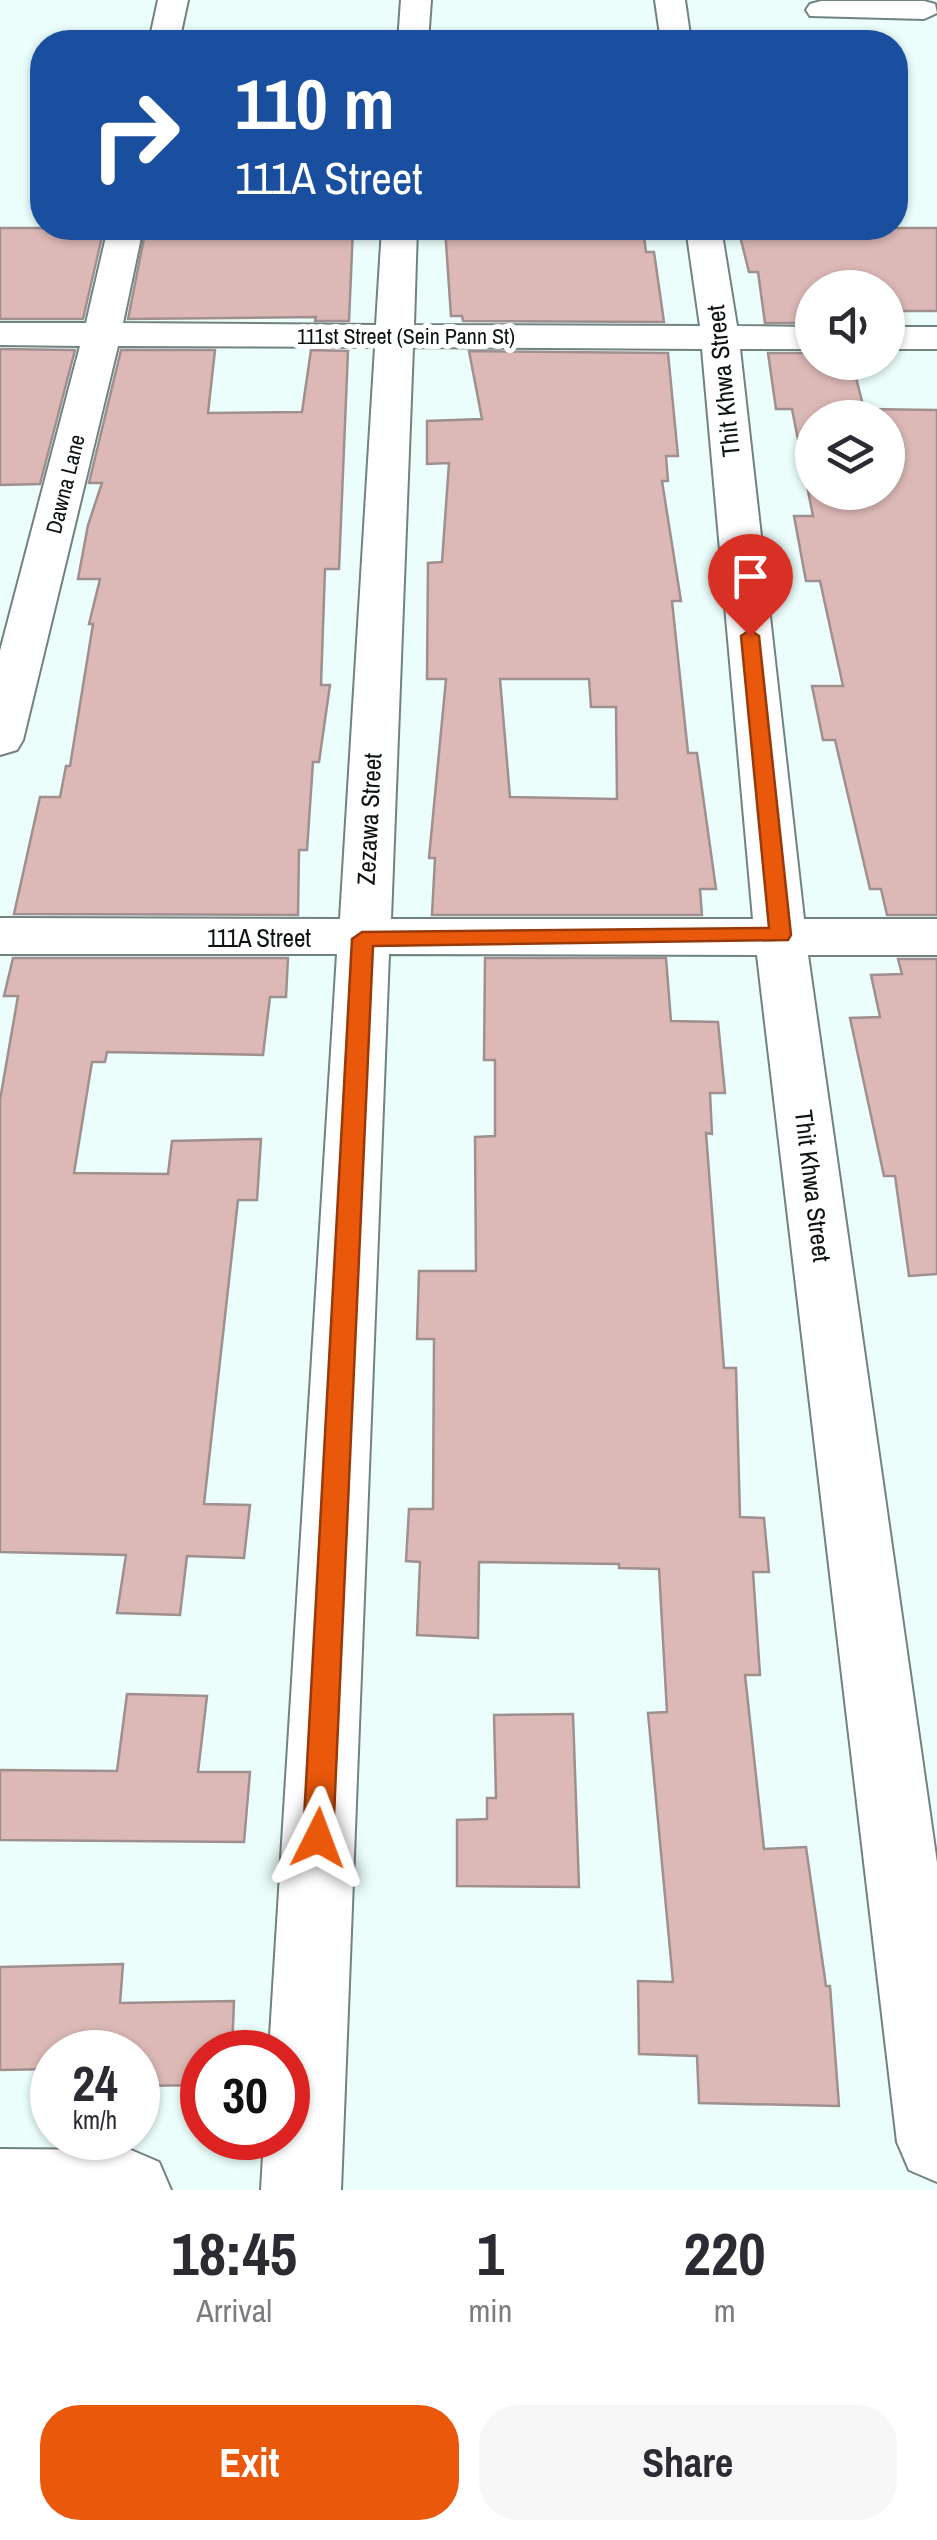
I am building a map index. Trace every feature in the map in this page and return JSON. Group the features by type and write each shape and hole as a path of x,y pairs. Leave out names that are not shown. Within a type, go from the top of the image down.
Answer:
{"street":[{"path":"167,30 174,0"},
{"path":"414,30 416,0"},
{"path":"670,0 674,30"},
{"path":"821,10 926,15"},
{"name":"Dawna Lane","path":"0,740 122,240"},
{"name":"Zezawa Street","path":"301,2190 399,240"},
{"name":"Thit Khwa Street","path":"706,240 720,337 780,935 937,2142"},
{"name":"111st Street (Sein Pann St)","path":"0,334 795,338"},
{"path":"905,338 937,338"},
{"name":"111A Street","path":"0,936 937,936"},
{"path":"0,2189 131,2190"}],"building":[{"path":"0,228 30,228 30,240 101,240 83,319 0,319"},
{"path":"908,228 937,228 937,311 905,311 905,270 795,270 795,323 765,323 758,272 749,272 741,240 908,240"},
{"path":"144,240 352,240 349,321 315,321 316,317 128,319"},
{"path":"446,240 644,240 646,252 654,252 664,322 463,321 462,316 451,316"},
{"path":"0,349 75,350 40,484 0,485"},
{"path":"121,350 215,350 208,413 302,412 311,350 348,351 339,569 325,569 321,685 330,685 319,762 313,762 307,850 299,850 298,915 14,914 40,797 60,797 66,766 70,766 93,624 89,624 100,579 78,579 88,525 102,483 89,483"},
{"path":"469,351 668,353 678,456 666,456 668,481 662,481 681,601 672,601 688,753 697,753 716,889 700,889 702,915 432,915 435,858 429,858 446,679 427,679 428,563 442,562 449,463 427,464 427,421 482,419","holes":["500,679 589,679 591,707 616,707 617,799 510,797"]},
{"path":"768,353 795,353 795,380 857,380 862,400 795,400 795,424 792,409 776,409"},
{"path":"905,410 937,410 937,915 887,915 881,889 870,889 835,740 823,740 812,686 843,686 820,581 806,581 794,516 813,516 812,510 905,510"},
{"path":"13,958 288,958 286,997 270,997 263,1055 107,1052 105,1062 92,1062 74,1173 168,1174 172,1141 261,1139 257,1200 238,1200 204,1504 250,1505 244,1558 187,1556 180,1615 117,1613 126,1555 0,1552 0,1100 18,996 4,996"},
{"path":"485,958 666,958 671,1021 718,1022 725,1093 710,1093 712,1134 706,1133 724,1368 736,1368 740,1517 764,1518 769,1572 753,1572 760,1675 745,1675 764,1849 806,1847 826,1986 830,1986 839,2106 699,2103 697,2056 639,2054 638,1981 673,1982 648,1713 667,1712 659,1569 619,1568 619,1564 479,1562 478,1638 417,1635 420,1562 406,1561 409,1509 433,1509 434,1339 417,1339 419,1271 476,1271 475,1137 495,1136 495,1060 484,1060"},
{"path":"898,959 937,959 937,1274 909,1276 895,1176 884,1176 850,1018 880,1017 871,975 902,974"},
{"path":"127,1694 207,1696 198,1772 250,1772 244,1842 0,1840 0,1770 117,1771"},
{"path":"573,1714 579,1887 457,1886 457,1820 487,1819 487,1798 496,1798 494,1715"},
{"path":"123,1964 120,2003 234,2001 233,2030 180,2030 180,2085 160,2086 160,2030 30,2030 30,2069 0,2070 0,1967"}],"route":[{"path":"318,1838 362,939 780,935 750,636"}]}
